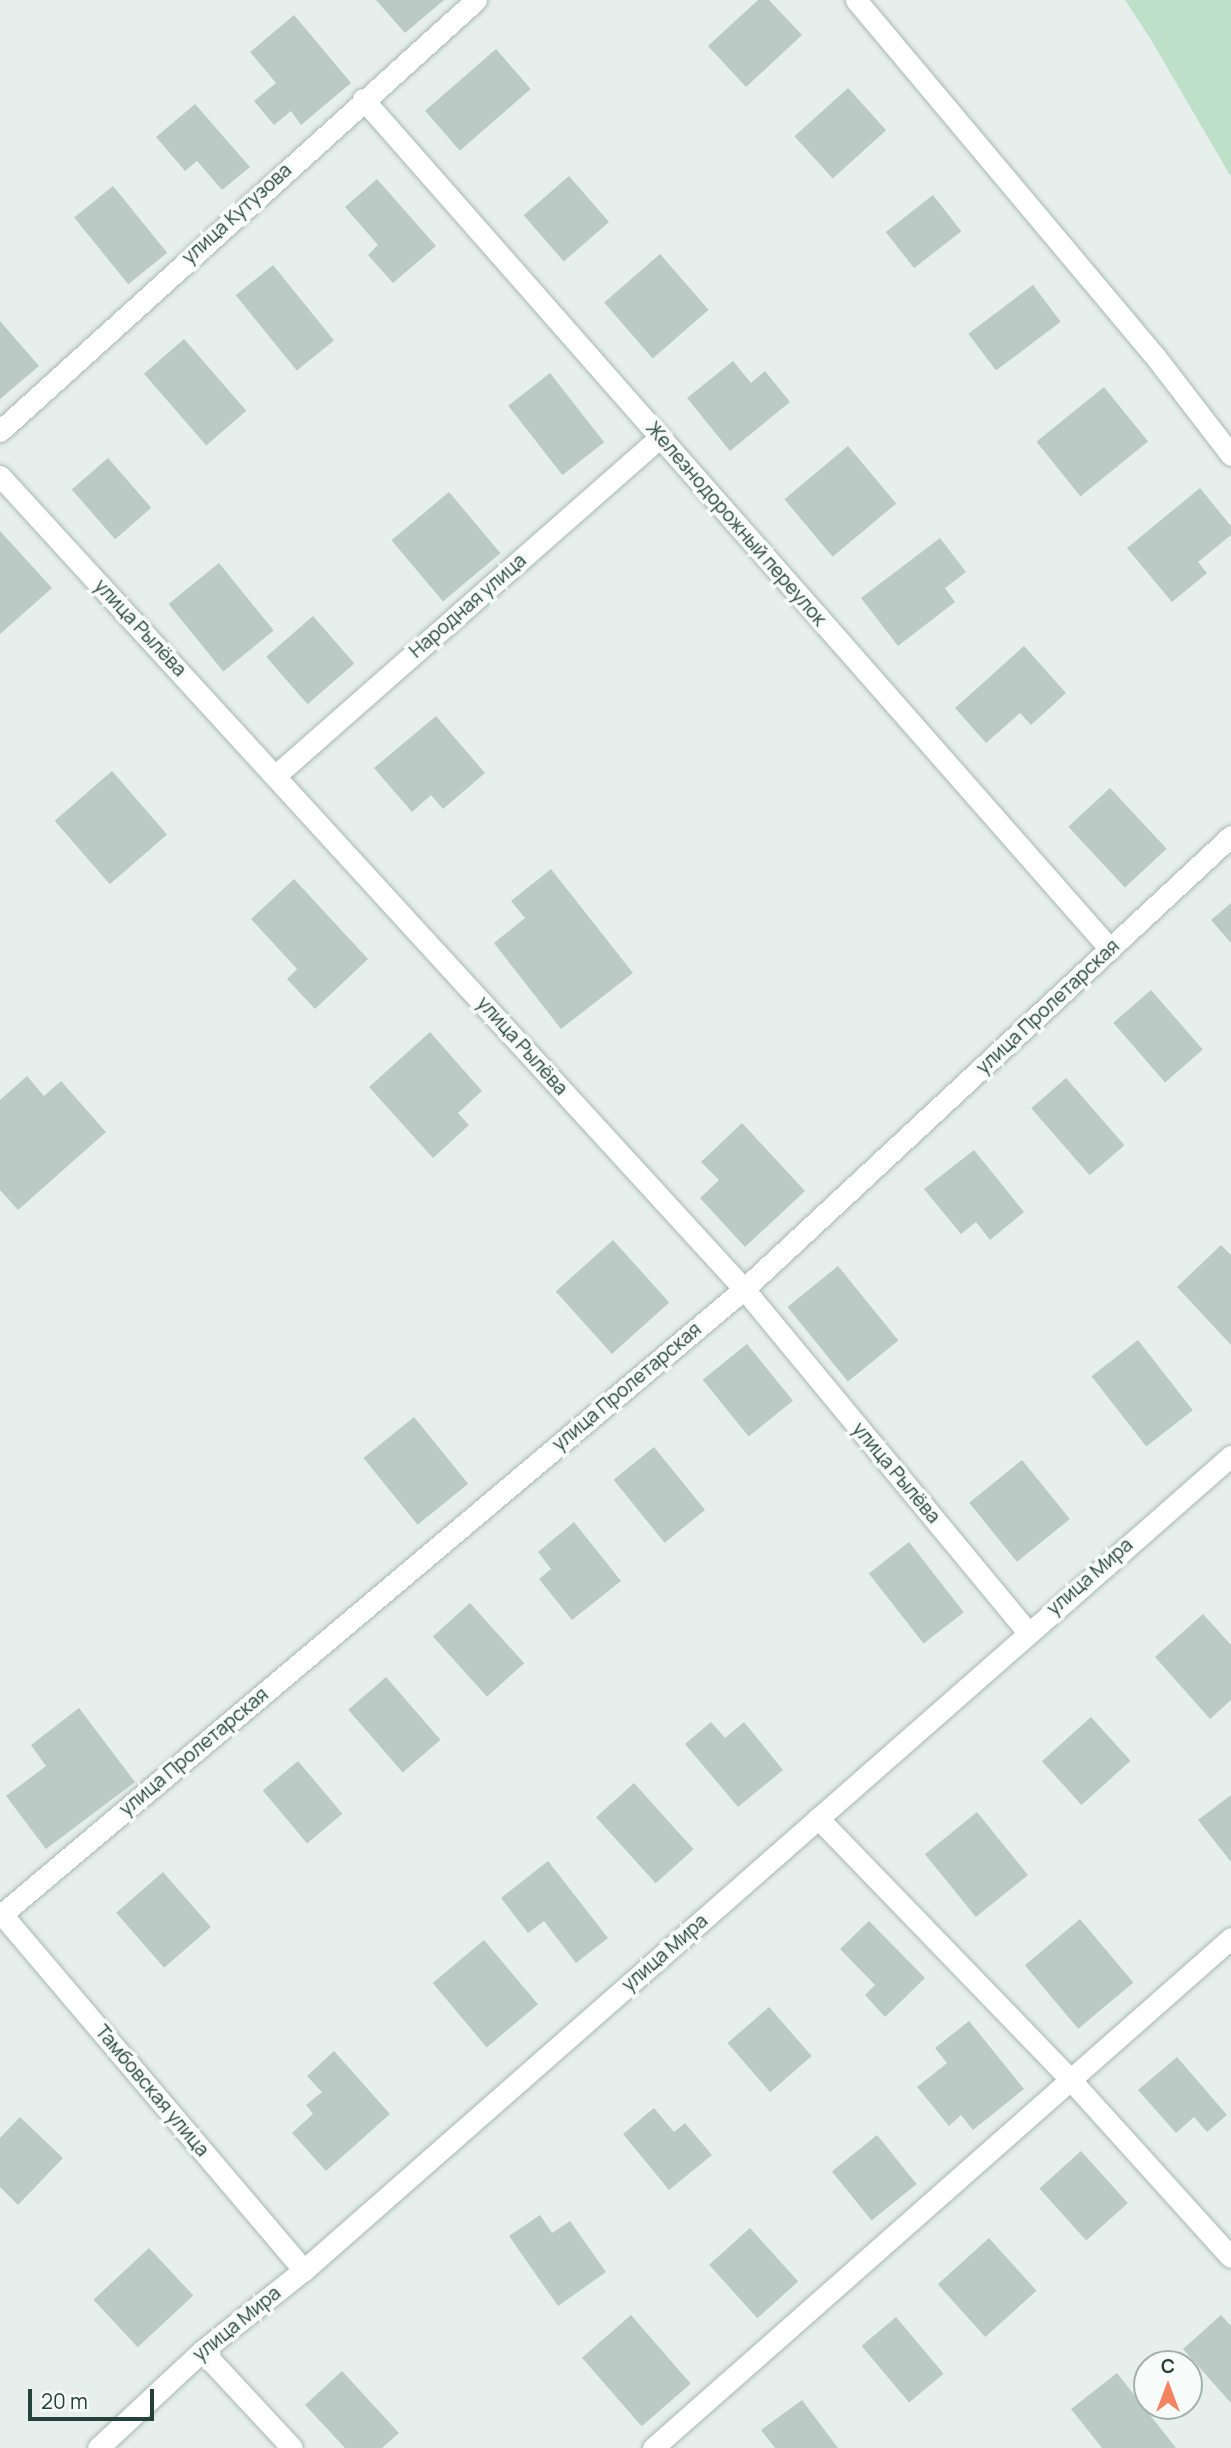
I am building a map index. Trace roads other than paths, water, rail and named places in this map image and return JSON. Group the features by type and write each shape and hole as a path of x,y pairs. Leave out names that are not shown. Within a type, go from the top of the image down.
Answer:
{"street":[{"name":"улица Кутузова","path":"0,431 363,99 476,0"},
{"path":"856,0 1154,355 1231,455"},
{"name":"Железнодорожный переулок","path":"363,99 1110,949"},
{"name":"Народная улица","path":"275,776 660,437"},
{"name":"улица Рылёва","path":"0,476 744,1289 1027,1631"},
{"name":"улица Пролетарская","path":"1,1913 744,1289 1231,836"},
{"name":"улица Мира","path":"98,2448 202,2351 304,2270 1027,1631 1231,1456"},
{"path":"818,1818 1069,2078 1231,2257"},
{"name":"Тамбовская улица","path":"1,1913 304,2270"},
{"path":"653,2448 1069,2078 1231,1938"},
{"path":"202,2351 292,2448"}]}
